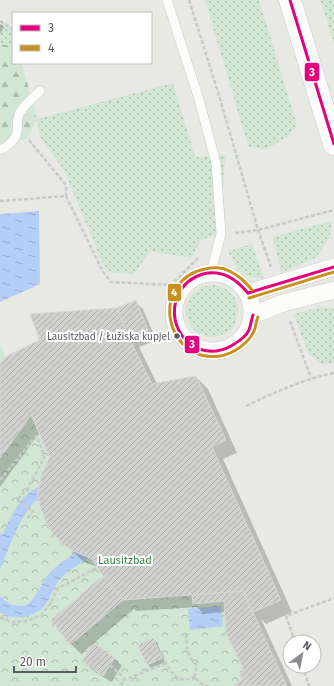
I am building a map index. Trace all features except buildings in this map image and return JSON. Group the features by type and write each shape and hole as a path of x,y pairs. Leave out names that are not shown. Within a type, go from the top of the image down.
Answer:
{"main road":[{"path":"290,0 334,144"}],"street":[{"path":"248,293 334,267"},
{"path":"211,272 224,274 238,281 248,293 252,304 253,315 248,330 238,343 221,351 209,352 188,343 178,332 173,312 176,298 185,283 196,276 211,272"},
{"path":"253,315 283,303 334,290"}],"lane":[{"path":"166,0 198,96 216,163 221,234 211,272"},
{"path":"0,150 3,150 14,141 18,132 19,116 25,106 40,90"}],"path":[{"path":"189,0 218,92 258,230 334,210"},
{"path":"0,21 12,28"},
{"path":"18,132 24,135 44,156 66,185 66,196 103,272 111,282 171,285"},
{"path":"0,201 66,196"},
{"path":"246,406 289,386 311,378 334,373"},
{"path":"0,480 36,436 45,456 28,488 17,500 33,511 26,520"},
{"path":"0,618 12,622 27,621 41,615 51,603 57,589 98,567"},
{"path":"292,634 286,616 334,598"},
{"path":"159,652 162,652 166,663 174,676 180,680 189,681 194,677 197,669 196,662 190,658 188,653 186,634"},
{"path":"122,686 122,682 125,680 166,663"},
{"path":"110,665 125,680"},
{"path":"305,674 309,686"},
{"path":"194,677 203,685 207,686"}],"green space":[{"path":"205,0 259,0 297,125 287,137 265,150 248,146"},
{"path":"320,0 334,0 334,44"},
{"path":"0,21 12,28 12,46 0,44"},
{"path":"0,44 12,46 12,64 22,64 37,119 27,138 0,143"},
{"path":"173,83 195,157 226,155 221,234 201,240 191,258 150,251 134,274 106,272 65,172 40,137 37,119"},
{"path":"331,221 330,237 317,257 281,273 273,237"},
{"path":"252,244 264,278 250,277 237,269 228,251"},
{"path":"207,285 217,285 227,289 234,296 238,306 238,316 234,326 227,333 217,337 207,337 197,333 190,326 186,316 186,306 190,296 197,289"},
{"path":"320,307 334,308 334,363 323,365 309,354 293,314"},
{"name":"Lausitzbad","path":"117,308 130,340 152,384 196,376 226,440 212,447 281,600 253,612 287,686 0,686 0,344 5,357 39,340 30,314"}],"water":[{"path":"39,211 40,284 0,302 0,214"},
{"path":"40,486 39,498 26,513 21,522 11,541 0,570 0,533 3,534 13,513 21,501"},
{"path":"76,552 89,557 61,578 47,602 40,610 30,616 24,617 11,617 0,612 0,596 17,606 26,605 34,598 50,573"},
{"path":"221,606 223,626 190,630 188,609"}],"transit line":[{"name":"3","path":"290,0 334,144"},
{"name":"3","path":"248,293 334,267"},
{"name":"4","path":"252,290 240,278 225,269 212,268 193,273 183,280 171,299 171,321 175,333 182,343 190,350 204,356 220,356 230,353 248,340 254,331 258,317"},
{"name":"4","path":"249,298 334,272"},
{"name":"3","path":"248,293 239,283 228,276 216,273 199,275 188,282 178,295 175,308 175,320 179,331 186,340 195,347 206,351 218,351 231,346 248,333 253,315"}],"place":[{"name":"Lausitzbad / Łužiska kupjel","path":"177,336"}]}
